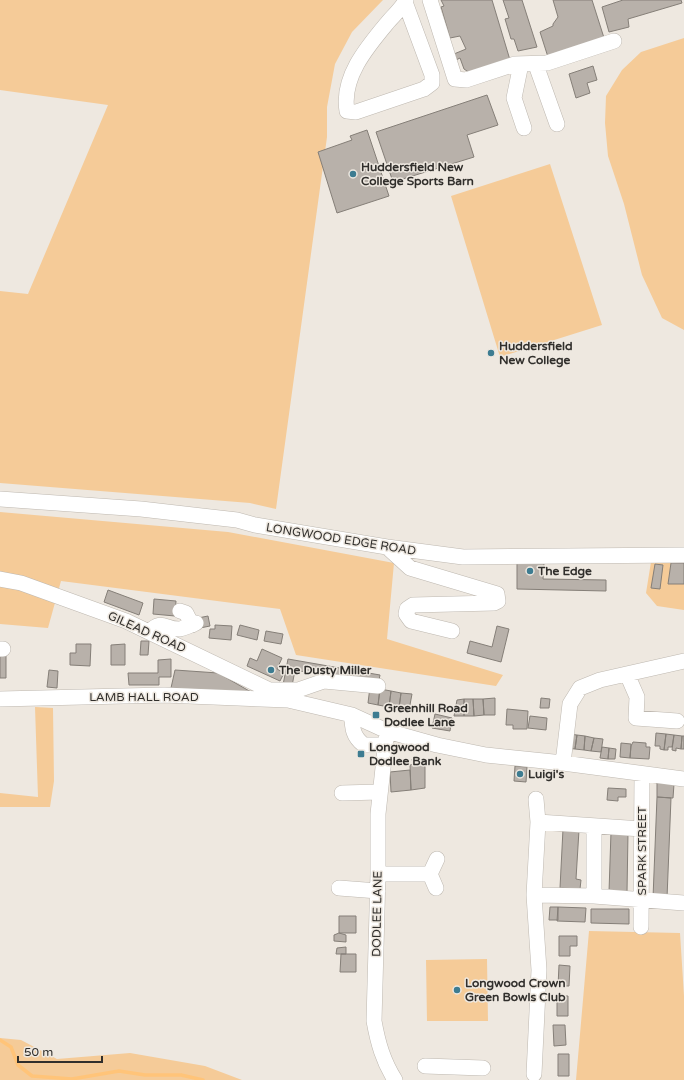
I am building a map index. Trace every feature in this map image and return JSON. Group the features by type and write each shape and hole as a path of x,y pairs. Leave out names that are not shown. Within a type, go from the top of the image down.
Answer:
{"street":[{"path":"430,0 455,79 466,80 515,64 548,63 614,41"},
{"path":"405,1 432,75 432,83 424,89 356,112 347,111 346,91 356,67 371,43 405,1"},
{"path":"529,64 557,124"},
{"path":"524,128 514,98 529,64"},
{"name":"LONGWOOD EDGE ROAD","path":"0,499 141,509 237,520 255,525 387,547 463,557 684,555"},
{"path":"387,547 410,568 497,594 498,600 494,603 413,605 407,609 406,614 411,621 452,631"},
{"name":"GILEAD ROAD","path":"0,579 22,583 126,621 271,690 288,700"},
{"path":"149,632 155,625 160,624 181,629 194,624 186,613 180,611"},
{"path":"564,763 570,704 580,688 600,680 684,661"},
{"path":"626,674 637,697 636,718 677,721"},
{"path":"271,690 298,690 324,681 378,686"},
{"name":"LAMB HALL ROAD","path":"3,703 164,695 288,700"},
{"path":"288,700 352,715 386,738 438,745 486,755 564,763 684,780"},
{"path":"352,715 353,733 364,746 386,738"},
{"name":"DODLEE LANE","path":"386,738 379,792 374,1022 378,1045 386,1066 395,1080"},
{"name":"SPARK STREET","path":"641,927 642,775"},
{"path":"342,793 379,792"},
{"path":"534,1074 538,970 534,895 538,822 536,799"},
{"path":"538,822 642,829"},
{"path":"594,826 594,896"},
{"path":"436,888 430,874 437,859"},
{"path":"378,874 430,874"},
{"path":"339,888 378,890"},
{"path":"534,895 594,896 684,903"},
{"path":"425,1066 457,1074 483,1068"}],"shaded area":[{"path":"0,0 383,0 352,32 335,64 327,107 327,137 276,509 250,503 0,483 0,291 28,294 108,105 0,90"},
{"path":"684,38 684,330 662,318 642,275 624,204 608,156 605,123 606,96 622,70 641,52"},
{"path":"550,164 602,325 500,357 451,196"},
{"path":"0,512 228,532 394,563 387,639 503,675 496,686 296,655 280,609 61,581 48,628 0,624"},
{"path":"684,561 684,610 657,606 646,593 651,562"},
{"path":"35,707 53,708 54,781 50,807 0,807 0,793 38,797"},
{"path":"589,931 680,933 684,996 684,1080 576,1080"},
{"name":"Longwood Crown Green Bowls Club","path":"487,959 488,1021 427,1021 426,960"},
{"path":"0,1038 21,1040 57,1059 130,1053 205,1066 242,1080 0,1080"}],"building":[{"path":"441,0 492,0 510,60 470,73 464,69 460,58 456,60 454,54 466,49 460,36 450,38 441,7 444,6"},
{"path":"503,0 522,0 537,47 518,51 514,39 511,39 505,19 509,18"},
{"path":"553,0 592,0 605,41 548,57 540,32 553,26 558,17"},
{"path":"623,0 681,0 682,3 628,19 629,27 609,32 602,7"},
{"path":"593,66 597,80 587,83 590,93 576,98 569,74"},
{"path":"487,95 498,125 467,135 474,157 393,182 376,132"},
{"name":"Huddersfield New College Sports Barn","path":"367,130 389,196 337,213 318,152 352,140 350,136"},
{"name":"The Edge","path":"517,563 544,563 543,579 606,580 606,591 517,589"},
{"path":"671,563 684,563 684,584 668,584"},
{"path":"655,564 663,565 660,589 651,588"},
{"path":"108,590 143,603 139,615 104,602"},
{"path":"154,599 176,601 175,616 153,614"},
{"path":"208,616 210,626 200,628 198,618"},
{"path":"215,625 232,626 231,640 209,638 210,629 215,629"},
{"path":"240,625 259,630 257,640 237,635"},
{"path":"497,626 509,629 501,662 467,653 470,641 492,647"},
{"path":"266,631 283,634 281,644 264,641"},
{"path":"141,641 149,641 148,655 140,655"},
{"path":"76,644 91,644 90,666 70,665 70,653 76,653"},
{"path":"125,644 125,665 111,665 111,645"},
{"path":"262,649 282,658 277,669 284,673 280,681 247,666 250,658 257,661"},
{"path":"0,653 6,653 6,678 0,678"},
{"path":"171,659 171,677 159,677 159,685 129,685 128,673 158,673 158,660"},
{"path":"288,659 380,675 378,685 295,670 292,686 283,685"},
{"path":"49,670 58,671 57,688 47,687"},
{"path":"175,670 218,673 251,692 171,688"},
{"path":"370,687 380,689 378,705 368,703"},
{"path":"380,689 391,691 389,707 378,705"},
{"path":"391,691 401,693 399,708 389,707"},
{"path":"401,693 412,694 409,710 399,708"},
{"path":"495,698 495,715 484,715 483,699"},
{"path":"541,698 550,699 549,708 540,708"},
{"path":"464,699 473,699 474,716 464,716"},
{"path":"464,699 464,716 454,716 457,700"},
{"path":"473,699 483,699 484,715 474,716"},
{"path":"507,709 528,711 527,729 513,729 513,725 506,725"},
{"path":"435,714 452,718 450,731 432,728"},
{"path":"530,716 547,718 546,730 528,728"},
{"path":"656,733 666,734 664,750 660,749 660,746 655,746"},
{"path":"568,734 577,735 575,749 566,748"},
{"path":"666,734 674,735 672,747 668,747 668,750 664,750"},
{"path":"577,735 585,736 584,750 575,749"},
{"path":"674,735 682,736 681,749 676,748 676,751 672,750"},
{"path":"585,736 594,738 591,751 584,750"},
{"path":"682,736 684,736 684,749 681,749"},
{"path":"594,738 603,739 601,752 591,751"},
{"path":"633,742 646,743 646,747 650,747 649,759 630,758 631,746"},
{"path":"621,743 631,744 630,758 620,757"},
{"path":"602,747 609,748 608,759 600,758"},
{"path":"609,748 616,749 615,759 608,759"},
{"path":"412,759 425,759 425,788 411,790 410,765 413,764"},
{"name":"Luigi's","path":"515,766 527,767 526,782 514,781"},
{"path":"410,770 411,790 391,792 390,772"},
{"path":"657,781 674,784 673,798 657,797"},
{"path":"608,788 626,789 626,797 618,797 618,801 607,800"},
{"path":"657,797 671,798 667,898 653,898"},
{"path":"563,829 579,830 576,879 581,880 580,889 560,888"},
{"path":"611,832 628,833 627,892 609,892"},
{"path":"550,907 558,907 558,920 549,920"},
{"path":"558,907 586,908 585,922 557,921"},
{"path":"591,909 629,909 629,924 591,923"},
{"path":"339,916 356,916 356,933 339,933"},
{"path":"339,933 346,935 346,942 334,941 334,935"},
{"path":"559,936 577,936 577,946 570,946 570,956 559,956"},
{"path":"346,947 346,954 336,954 337,948"},
{"path":"341,954 356,954 356,972 340,972"},
{"path":"559,965 570,966 569,986 558,986"},
{"path":"557,996 568,996 568,1016 557,1016"},
{"path":"553,1025 565,1025 566,1045 554,1046"},
{"path":"558,1054 569,1054 569,1076 558,1076"}],"waterway":[{"path":"0,1040 11,1047 18,1065 32,1076 72,1079 119,1071 145,1075 181,1075 203,1080"}],"place":[{"name":"Huddersfield New College Sports Barn","path":"353,174"},
{"name":"Huddersfield New College","path":"491,353"},
{"name":"The Edge","path":"530,571"},
{"name":"The Dusty Miller","path":"271,670"},
{"name":"Greenhill Road Dodlee Lane","path":"376,715"},
{"name":"Longwood Dodlee Bank","path":"361,754"},
{"name":"Luigi's","path":"520,774"},
{"name":"Longwood Crown Green Bowls Club","path":"457,990"}]}
